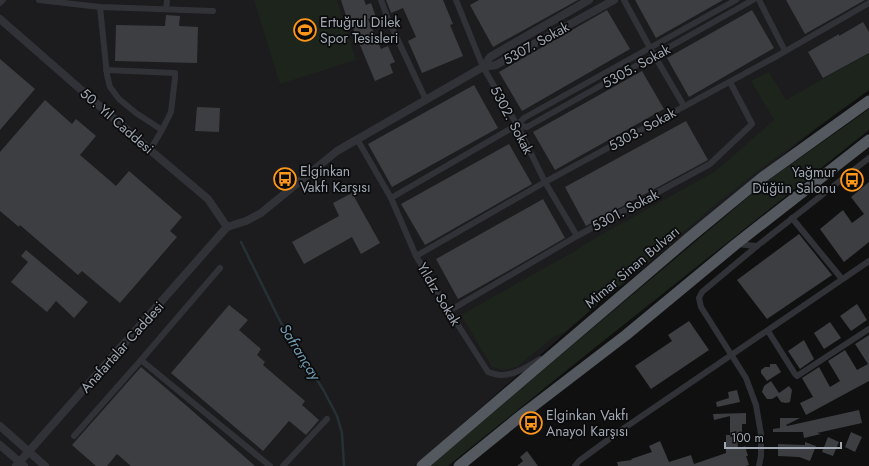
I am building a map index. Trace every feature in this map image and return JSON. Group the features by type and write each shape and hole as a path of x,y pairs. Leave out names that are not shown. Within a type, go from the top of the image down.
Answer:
{"highway":[{"name":"Mimar Sinan Bulvarı","path":"422,466 563,344 763,177 869,101"},
{"path":"459,466 523,414 626,335 736,244 869,140"}],"street":[{"path":"0,3 3,0"},
{"path":"39,0 100,6 213,11"},
{"path":"166,9 167,0"},
{"path":"381,0 388,19 426,100"},
{"name":"5307. Sokak","path":"483,67 490,56 588,0"},
{"name":"5307. Sokak","path":"483,67 496,65 614,0"},
{"path":"624,0 654,56 684,106"},
{"name":"5305. Sokak","path":"391,198 517,125 524,118 736,0"},
{"name":"5305. Sokak","path":"517,125 527,127 753,0"},
{"path":"760,0 785,51"},
{"name":"5302. Sokak","path":"457,1 483,67 517,125 545,182 577,236"},
{"name":"5303. Sokak","path":"416,256 545,182 730,82 869,3"},
{"path":"100,6 106,70 110,87 119,99 136,113 162,130"},
{"name":"50. Yıl Caddesi","path":"0,19 208,199 227,227"},
{"path":"227,227 261,214 337,150 483,67"},
{"path":"106,70 175,73 171,112 150,150"},
{"name":"5301. Sokak","path":"449,311 577,236 710,164 752,124 730,82"},
{"name":"Yıldız Sokak","path":"357,139 391,198 416,256 488,372 501,375 516,372 532,365 563,344"},
{"path":"759,466 762,434 756,405 746,378 701,307 699,298 702,292 757,246 869,158"},
{"path":"792,218 842,279"},
{"name":"Anafartalar Caddesi","path":"20,465 29,452 227,227"},
{"path":"736,244 757,246"},
{"path":"575,466 579,461 597,448 869,261"},
{"path":"74,436 220,268"},
{"path":"768,331 795,374 798,376 869,329"},
{"path":"141,360 270,466"},
{"path":"283,466 327,419"},
{"path":"0,426 45,466"},
{"path":"0,445 20,465"}],"shaded area":[{"path":"0,0 869,0 869,86 592,309 415,466 0,466"},
{"name":"Ertuğrul Dilek Spor Tesisleri","path":"254,0 337,0 356,60 280,84"},
{"path":"869,54 869,90 763,167 719,202 565,332 553,337 517,367 503,370 492,367 461,315 716,171 774,120 751,81 769,72 786,100"},
{"path":"869,109 869,130 448,466 430,466 766,182"}],"building":[{"path":"341,0 364,0 366,5 371,3 376,17 368,19 381,49 388,46 395,62 390,64 393,73 375,81 349,18 347,19"},
{"path":"386,0 443,0 453,24 450,25 463,56 422,73 408,41 416,37 403,8 391,13"},
{"path":"479,0 578,0 493,47 470,5"},
{"path":"635,0 723,0 656,38"},
{"path":"786,0 865,0 805,34"},
{"path":"607,10 630,49 522,111 499,72"},
{"path":"752,10 774,48 689,97 667,58"},
{"path":"166,15 180,16 179,26 198,27 197,63 115,61 116,25 165,26"},
{"path":"863,22 869,32 869,53 823,78 808,52"},
{"path":"0,59 35,89 0,130"},
{"path":"642,71 664,109 555,170 533,132"},
{"path":"474,85 498,128 392,187 368,144"},
{"path":"45,100 72,124 76,119 96,136 80,155 116,186 129,171 182,217 170,231 177,237 120,303 82,271 78,275 20,225 19,227 0,211 0,152"},
{"path":"197,107 220,108 219,132 195,131"},
{"path":"686,121 708,160 586,226 565,187"},
{"path":"509,144 532,184 425,245 401,204"},
{"path":"869,182 869,242 844,262 820,229 843,210 852,223 864,214 851,197"},
{"path":"352,193 380,243 361,254 352,237 304,264 292,242 339,216 333,203"},
{"path":"543,199 565,238 458,299 436,259"},
{"path":"799,234 832,275 767,319 737,280"},
{"path":"26,250 88,302 74,318 56,301 47,312 11,282 28,262 21,256"},
{"path":"857,304 867,320 851,331 840,316"},
{"path":"229,305 248,320 239,330 261,349 257,355 265,362 263,365 305,401 302,405 319,420 306,435 289,421 263,451 171,373"},
{"path":"689,321 709,350 651,389 635,366 672,341 668,335"},
{"path":"830,322 841,338 824,349 814,333"},
{"path":"869,335 869,381 806,415 800,403 813,397 802,378 819,367 830,387 840,381 828,361 845,350 857,370 868,364 855,344"},
{"path":"804,340 814,359 800,369 788,351"},
{"path":"770,364 776,364 781,372 767,381 761,373 761,370 765,367 770,367"},
{"path":"141,367 255,466 131,466 117,454 107,466 96,466 72,445"},
{"path":"771,381 779,393 789,386 792,390 790,402 781,402 777,396 772,399 767,399 762,392 764,386"},
{"path":"737,390 740,402 717,407 716,402 729,398 728,392"},
{"path":"859,410 862,423 817,433 821,434 804,438 803,432 773,432 773,429 780,428 780,418 800,418 786,425 787,426"},
{"path":"746,413 746,424 742,424 742,435 737,435 738,449 745,446 749,465 618,466 617,462 632,460 631,459 652,452 649,446 660,441 669,462 691,455 694,464 726,453 726,435 730,435 730,416 714,420 713,414"},
{"path":"851,432 862,437 855,452 845,447"},
{"path":"828,437 839,442 833,456 822,452"},
{"path":"805,442 816,446 810,461 799,457 778,456 778,444 805,445"},
{"path":"527,451 538,466 517,466 523,461 520,457"}],"waterway":[{"name":"Safrançay","path":"241,242 282,325 324,391 337,416 342,433 344,466"}],"place":[{"name":"Ertuğrul Dilek Spor Tesisleri","path":"305,30"},
{"name":"Elginkan Vakfı Karşısı","path":"285,179"},
{"name":"Yağmur Düğün Salonu","path":"852,180"},
{"name":"Elginkan Vakfı Anayol Karşısı","path":"531,423"}]}
